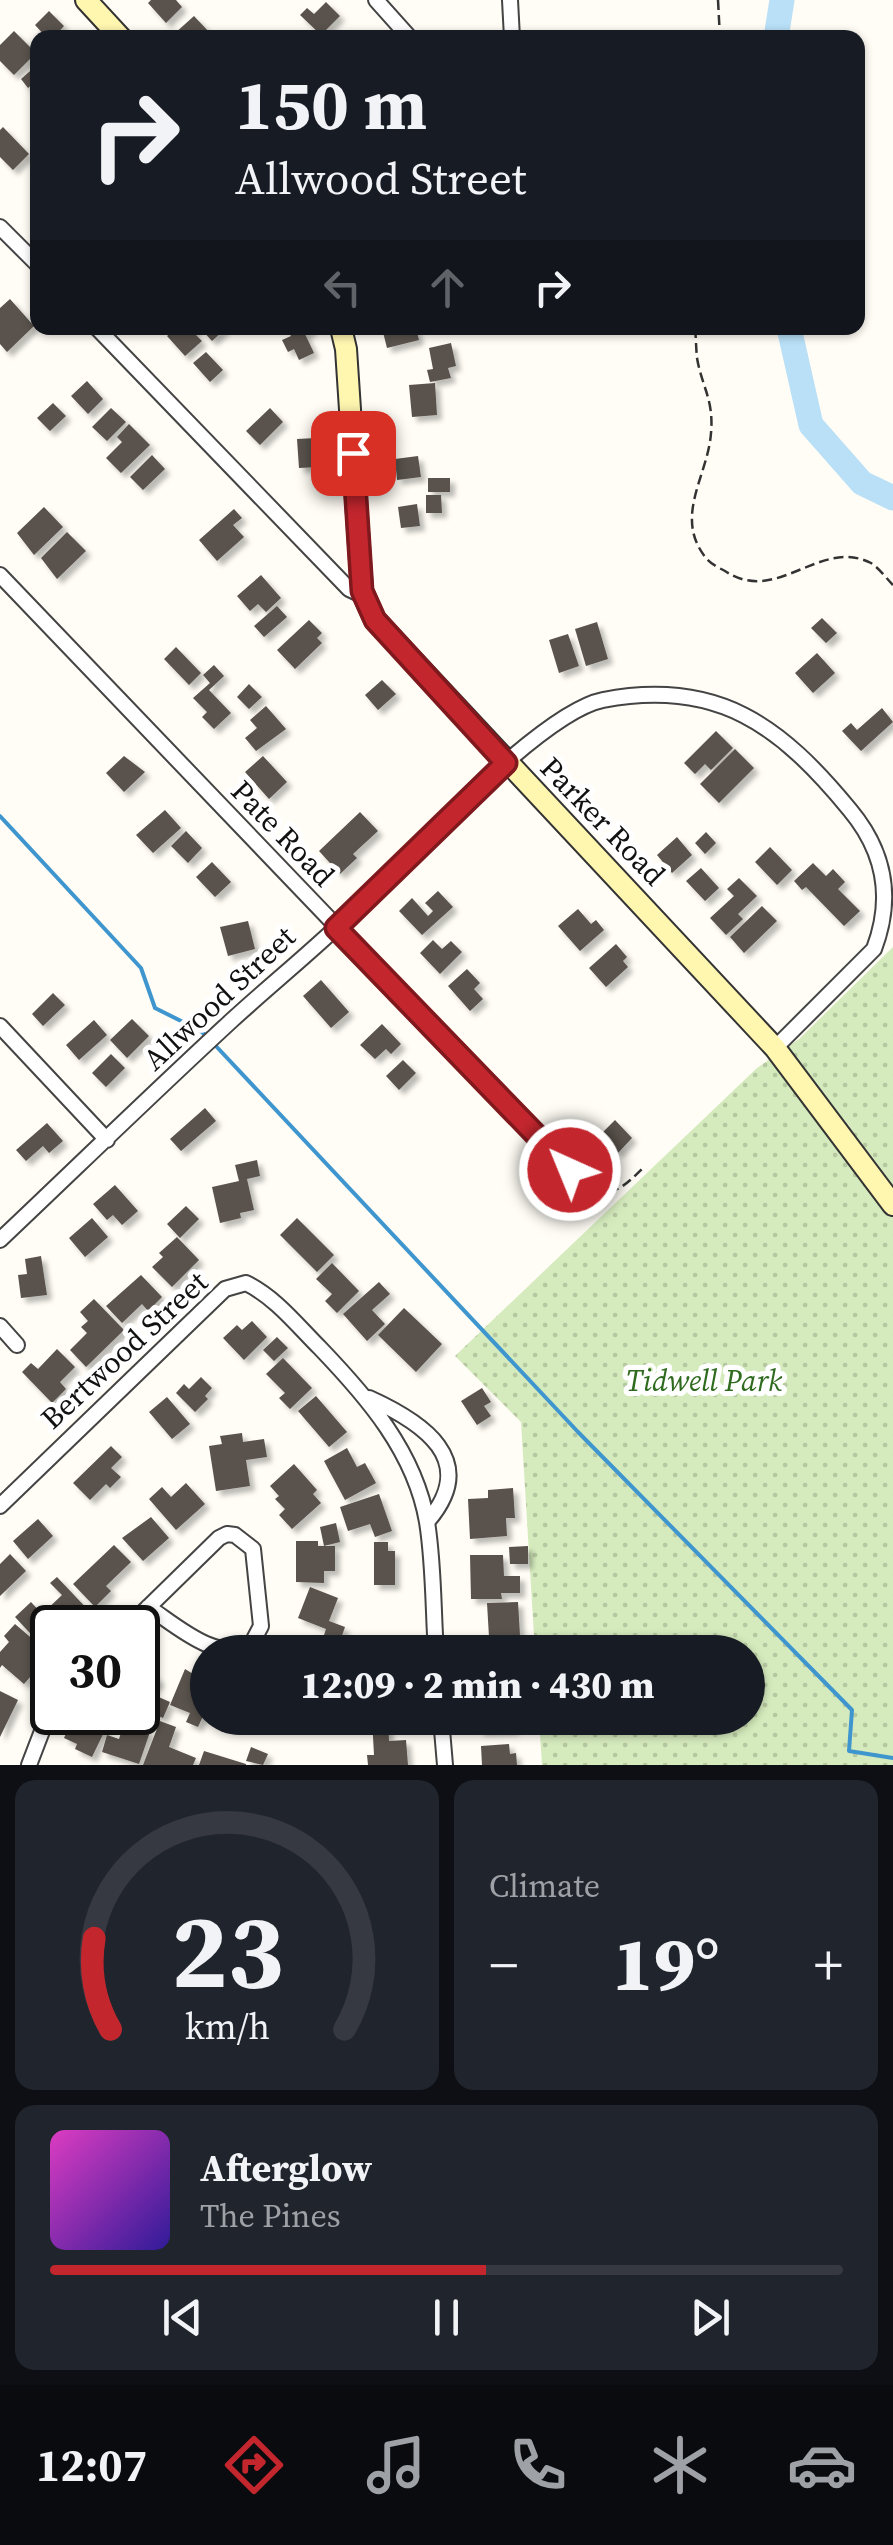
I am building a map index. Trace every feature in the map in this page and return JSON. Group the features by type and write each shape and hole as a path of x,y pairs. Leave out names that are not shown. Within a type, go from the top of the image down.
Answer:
{"main road":[{"path":"86,0 114,30"},
{"name":"Parker Road","path":"343,335 356,593 375,620 506,763 775,1048 893,1205"}],"street":[{"path":"376,0 403,30"},
{"path":"510,0 512,30"},
{"path":"0,226 30,258"},
{"path":"104,335 356,593"},
{"name":"Pate Road","path":"0,575 570,1170"},
{"name":"Allwood Street","path":"0,1240 336,928 506,763 554,726 599,701 659,694 738,710 764,725 803,758 862,824 881,865 890,900 888,919 874,949 775,1048"},
{"path":"0,1026 106,1140"},
{"name":"Bertwood Street","path":"0,1506 226,1290 246,1283 266,1293 363,1396"},
{"path":"0,1326 17,1345"},
{"path":"363,1396 416,1423 441,1449 447,1469 445,1490 437,1510 426,1522"},
{"path":"363,1396 405,1458 426,1522 435,1635"},
{"path":"226,1534 235,1535 253,1550 262,1626 251,1645 231,1652 216,1648 148,1607 226,1534"},
{"path":"28,1765 40,1735"},
{"path":"442,1735 445,1765"}],"path":[{"path":"718,0 720,30"},
{"path":"695,335 697,361 712,400 711,437 692,501 693,534 708,560 740,581 776,581 817,562 848,556 873,564 893,584"},
{"path":"570,1170 587,1187 609,1193 623,1188 643,1168"}],"green space":[{"name":"Tidwell Park","path":"893,947 893,1765 542,1765 540,1735 765,1735 765,1635 534,1635 521,1422 455,1356 757,1068 799,1039"}],"building":[{"path":"176,0 182,7 166,23 148,3"},
{"path":"326,2 340,16 326,30 316,30 300,15 307,8 314,14"},
{"path":"49,11 64,26 60,30 40,30 35,25"},
{"path":"194,16 207,30 178,30"},
{"path":"14,31 30,47 30,59 14,75 0,61 0,45"},
{"path":"30,71 30,86 21,79"},
{"path":"3,127 29,154 13,170 0,157"},
{"path":"10,299 30,322 30,330 7,352 0,344 0,308"},
{"path":"196,335 202,341 185,356 167,336"},
{"path":"305,335 314,353 299,360 294,349 288,352 282,340"},
{"path":"384,335 418,335 419,340 387,348"},
{"path":"451,343 456,366 448,368 451,378 430,382 427,370 433,369 429,348"},
{"path":"206,352 223,370 210,382 193,363"},
{"path":"87,381 103,399 88,414 71,396"},
{"path":"435,383 437,415 412,417 409,385"},
{"path":"53,403 66,416 50,431 37,418"},
{"path":"111,408 126,422 107,441 92,427"},
{"path":"270,408 283,422 260,445 246,431"},
{"path":"129,424 150,445 121,473 106,458 122,442 117,437"},
{"path":"316,438 318,467 299,468 297,439"},
{"path":"152,455 165,469 143,490 130,477"},
{"path":"418,456 421,477 397,480 395,459"},
{"path":"428,478 450,478 450,492 428,492"},
{"path":"426,495 441,495 442,513 426,513"},
{"path":"417,504 420,526 401,528 398,507"},
{"path":"44,507 63,527 34,555 17,533"},
{"path":"234,509 242,518 233,525 244,537 217,561 199,540"},
{"path":"67,532 86,551 57,579 41,558"},
{"path":"261,575 281,598 266,612 258,604 250,611 237,596"},
{"path":"277,606 287,617 264,637 254,626"},
{"path":"822,618 837,633 826,643 811,628"},
{"path":"309,620 322,633 317,638 322,643 295,669 277,650"},
{"path":"597,622 608,659 586,666 575,629"},
{"path":"568,634 579,666 559,673 549,640"},
{"path":"176,647 201,673 189,685 164,659"},
{"path":"817,653 835,673 813,693 795,673"},
{"path":"214,665 224,676 209,690 231,713 214,729 202,717 207,712 193,698 210,683 203,675"},
{"path":"382,680 396,694 378,710 365,695"},
{"path":"249,684 262,697 249,709 237,697"},
{"path":"266,706 286,729 256,751 245,738 257,728 250,720"},
{"path":"882,708 893,722 861,751 842,731 851,723 857,730"},
{"path":"716,731 733,748 711,770 705,764 695,774 684,763"},
{"path":"735,749 754,768 719,803 700,784"},
{"path":"124,756 145,772 124,792 106,773"},
{"path":"263,756 287,782 269,799 245,772"},
{"path":"165,810 181,828 153,853 136,835"},
{"path":"360,812 378,831 353,854 357,858 340,874 319,851"},
{"path":"186,831 202,848 188,863 171,846"},
{"path":"706,832 716,843 705,854 695,843"},
{"path":"677,837 692,855 672,873 657,855"},
{"path":"770,847 792,870 777,885 755,862"},
{"path":"212,862 231,882 215,897 196,877"},
{"path":"813,863 826,876 833,869 845,882 838,889 860,911 844,926 806,887 802,890 794,881"},
{"path":"701,868 719,888 705,901 686,881"},
{"path":"739,878 757,896 738,914 743,919 726,935 710,918 734,896 727,889"},
{"path":"438,891 453,907 422,935 399,911 412,898 428,916 433,911 425,903"},
{"path":"762,906 777,921 744,953 730,937"},
{"path":"578,909 591,924 596,920 604,930 580,951 558,926"},
{"path":"248,921 255,949 228,956 220,927"},
{"path":"433,940 442,949 451,941 462,952 440,974 420,953"},
{"path":"616,944 627,957 623,961 628,967 606,987 589,968"},
{"path":"467,969 480,983 474,989 483,999 470,1011 448,986"},
{"path":"321,980 349,1012 331,1028 303,996"},
{"path":"53,993 65,1005 43,1026 32,1014"},
{"path":"132,1019 149,1036 127,1058 110,1040"},
{"path":"94,1020 107,1035 79,1060 66,1045"},
{"path":"382,1024 401,1044 391,1054 386,1049 375,1059 360,1045"},
{"path":"111,1054 125,1068 106,1087 92,1073"},
{"path":"403,1060 416,1073 399,1090 386,1076"},
{"path":"205,1108 216,1121 181,1151 170,1139"},
{"path":"615,1120 632,1138 618,1153 600,1135"},
{"path":"47,1123 63,1141 49,1153 43,1146 26,1161 16,1150"},
{"path":"257,1160 260,1176 247,1179 254,1210 220,1223 212,1187 239,1181 235,1165"},
{"path":"115,1185 138,1211 122,1225 113,1215 107,1220 93,1204"},
{"path":"186,1206 199,1219 180,1238 167,1224"},
{"path":"92,1218 108,1237 85,1257 69,1238"},
{"path":"297,1218 334,1255 317,1272 280,1235"},
{"path":"177,1237 199,1260 172,1287 152,1267 163,1257 159,1253"},
{"path":"41,1256 47,1295 21,1298 18,1275 27,1274 25,1259"},
{"path":"332,1263 359,1291 337,1313 325,1301 332,1294 316,1279"},
{"path":"141,1275 162,1297 148,1311 142,1304 122,1323 106,1306"},
{"path":"379,1282 390,1294 372,1310 385,1324 367,1341 343,1314"},
{"path":"94,1299 124,1330 86,1367 70,1350 87,1333 81,1327 88,1321 80,1312"},
{"path":"404,1308 442,1344 416,1372 378,1335"},
{"path":"252,1321 267,1337 244,1360 223,1338 237,1325 242,1330"},
{"path":"277,1337 288,1348 274,1361 263,1350"},
{"path":"57,1349 75,1367 60,1382 66,1389 52,1403 22,1372 31,1363 38,1369"},
{"path":"283,1358 312,1388 290,1409 279,1398 285,1393 266,1374"},
{"path":"201,1377 212,1388 205,1396 208,1399 195,1412 176,1393 184,1384 189,1389"},
{"path":"482,1388 491,1402 484,1406 491,1416 477,1425 461,1401"},
{"path":"316,1396 347,1432 329,1447 298,1411"},
{"path":"167,1397 190,1424 172,1439 149,1412"},
{"path":"242,1433 243,1442 264,1439 267,1457 246,1460 250,1486 216,1491 209,1446 222,1444 220,1436"},
{"path":"111,1446 122,1457 111,1468 121,1477 110,1488 106,1484 90,1500 73,1483"},
{"path":"347,1448 357,1467 365,1463 376,1483 345,1500 324,1461"},
{"path":"294,1464 317,1490 313,1494 321,1503 292,1529 279,1515 285,1509 270,1486"},
{"path":"186,1483 205,1504 176,1530 149,1499 162,1487 171,1497"},
{"path":"513,1488 515,1518 506,1518 507,1536 470,1539 468,1499 488,1498 488,1490"},
{"path":"379,1494 392,1531 375,1537 370,1524 348,1531 340,1507"},
{"path":"151,1517 169,1538 143,1561 122,1538"},
{"path":"38,1519 53,1536 28,1559 13,1541"},
{"path":"336,1523 340,1542 324,1546 320,1527"},
{"path":"296,1541 335,1546 335,1571 324,1571 324,1583 296,1582"},
{"path":"374,1542 388,1542 388,1551 395,1551 395,1585 374,1585"},
{"path":"114,1545 131,1562 106,1586 111,1591 97,1605 73,1584"},
{"path":"528,1546 528,1564 510,1564 509,1547"},
{"path":"10,1554 26,1571 0,1596 0,1564"},
{"path":"470,1555 503,1555 504,1576 520,1576 520,1593 501,1593 502,1599 471,1599"},
{"path":"57,1577 83,1605 51,1605 62,1595 50,1583"},
{"path":"310,1587 338,1598 329,1621 345,1627 342,1635 324,1635 326,1629 298,1618"},
{"path":"31,1602 34,1605 30,1605 30,1633 15,1617"},
{"path":"518,1602 520,1635 489,1635 487,1603"},
{"path":"15,1624 30,1637 30,1677 24,1684 2,1665 0,1668 0,1652 9,1642 4,1636"},
{"path":"185,1669 190,1672 190,1713 170,1705"},
{"path":"0,1691 18,1700 0,1737"},
{"path":"160,1698 170,1702 163,1718 160,1717"},
{"path":"160,1721 176,1727 169,1747 196,1758 193,1765 143,1765 155,1735 160,1735"},
{"path":"65,1735 103,1735 92,1757 64,1738"},
{"path":"107,1735 119,1739 120,1735 149,1735 139,1764 102,1752"},
{"path":"373,1735 389,1735 389,1741 406,1740 408,1765 368,1765 367,1755 374,1755"},
{"path":"509,1744 510,1754 516,1753 517,1765 482,1765 481,1746"},
{"path":"251,1747 268,1754 263,1765 246,1761"},
{"path":"204,1751 246,1764 246,1765 199,1765"}],"waterway":[{"path":"777,30 782,0"},
{"path":"791,335 811,425 862,483 893,498"},
{"path":"0,816 141,968 155,1008 207,1037"},
{"path":"214,1044 578,1432 852,1710 849,1751 893,1758"}],"route":[{"path":"353,453 362,591 375,620 506,763 336,928 570,1170"}]}
